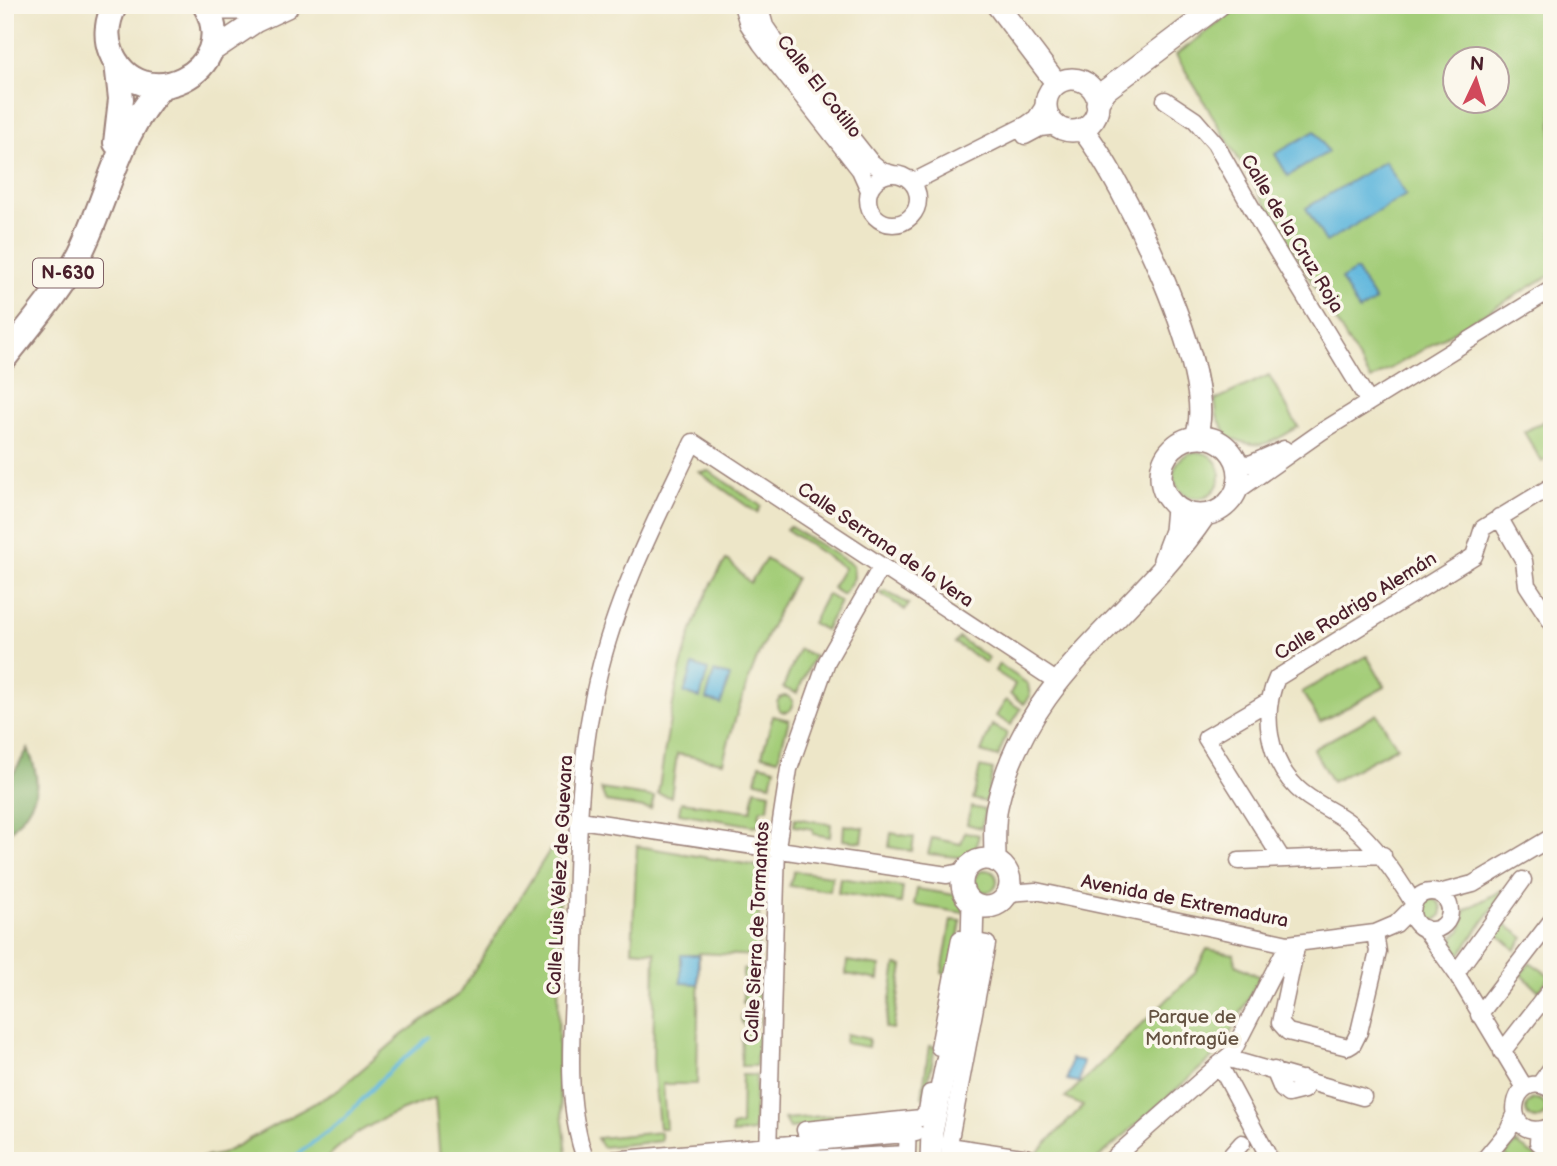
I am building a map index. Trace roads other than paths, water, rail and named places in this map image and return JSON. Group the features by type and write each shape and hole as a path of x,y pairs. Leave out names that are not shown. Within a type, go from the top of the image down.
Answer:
{"highway":[{"path":"103,5 109,48 117,64 141,82 162,86 194,74 209,53 213,27 206,7"},
{"path":"107,31 116,5"},
{"name":"N-630","path":"111,178 120,121 117,64"},
{"name":"N-630","path":"5,357 66,276 90,231 128,131 140,110 162,86"}],"main road":[{"path":"997,5 1057,84"},
{"path":"1198,5 1118,66 1096,78 1057,84 1046,103 1049,118 1067,131 1090,119 1106,90 1219,5"},
{"path":"206,7 239,11 290,6"},
{"path":"209,53 243,29 290,6"},
{"path":"1081,81 1093,91 1090,119 1099,149 1139,222 1181,325 1205,438"},
{"path":"939,1148 972,941 973,880 1020,737 1056,681 1158,576 1205,516 1224,508 1237,491 1240,482 1238,463 1233,453 1205,438 1173,448 1161,468 1163,490 1177,508 1185,513 1205,516"},
{"path":"1158,576 1175,531 1177,508"},
{"path":"1005,869 1008,887 999,902 973,880 1005,869"}],"street":[{"name":"Calle El Cotillo","path":"742,5 748,24 761,44 860,170 869,190"},
{"name":"Calle El Cotillo","path":"759,5 765,26 778,45 853,140 876,168 893,174"},
{"name":"Calle de la Cruz Roja","path":"1165,100 1195,120 1215,143 1263,228 1369,402"},
{"path":"1046,103 1036,118 1026,125 917,180 893,174 877,179 869,190 870,210 875,217 889,224 910,217 922,190 1040,128 1057,126"},
{"path":"909,179 918,197"},
{"path":"1237,491 1321,432 1552,289"},
{"path":"1238,463 1250,464 1321,432"},
{"name":"Calle Serrana de la Vera","path":"693,442 1056,681"},
{"name":"Calle Luis Vélez de Guevara","path":"584,1155 577,1136 571,1062 580,820 597,677 632,570 693,442"},
{"name":"Calle Rodrigo Alemán","path":"1269,701 1277,678 1474,556 1483,527 1552,486"},
{"path":"1499,517 1524,561 1527,584 1552,623"},
{"name":"Calle Sierra de Tormantos","path":"768,1148 777,848 789,769 812,697 839,637 881,567"},
{"path":"1282,859 1206,738 1269,701 1274,754 1296,788 1349,823 1382,855 1416,902 1415,919 1440,949 1502,1052 1539,1088"},
{"path":"580,820 973,880"},
{"path":"1416,902 1473,884 1552,837"},
{"path":"1239,860 1382,855"},
{"path":"1456,974 1523,880"},
{"path":"1450,909 1473,884"},
{"name":"Avenida de Extremadura","path":"1008,887 1292,943 1375,933 1396,924 1416,902"},
{"path":"1439,893 1447,899 1450,909 1449,917 1442,926 1440,949"},
{"path":"1479,1015 1552,920"},
{"name":"Avenida de Extremadura","path":"1396,924 1422,927"},
{"path":"1422,927 1442,926"},
{"path":"1292,943 1280,1023 1288,1032 1348,1047 1353,1044 1359,1032 1378,952 1375,933"},
{"path":"972,941 960,939 927,1111 908,1132 907,1154 814,1159 805,1130 908,1132 939,1148 1029,1158"},
{"path":"1110,1161 1232,1053 1292,943"},
{"path":"1502,1052 1552,988"},
{"path":"1222,1061 1274,1070 1363,1097"},
{"path":"1222,1061 1271,1161"},
{"path":"1552,1067 1539,1088 1515,1099 1527,1126 1538,1142 1552,1154"},
{"path":"1483,1161 1527,1126"},
{"path":"1226,1161 1242,1143"},
{"path":"584,1155 602,1160 810,1146"},
{"path":"686,1161 768,1148"}],"water":[{"path":"1315,131 1328,152 1288,176 1275,154"},
{"path":"1385,161 1406,195 1326,242 1306,208"},
{"path":"1356,270 1375,301 1359,311 1341,279"},
{"path":"693,665 708,670 700,698 684,693"},
{"path":"714,672 730,676 721,704 706,699"},
{"path":"681,955 698,955 698,984 681,983"},
{"path":"1071,1059 1083,1061 1079,1082 1067,1080"}],"waterway":[{"path":"289,1161 345,1118 382,1078 429,1037"}],"park label":[{"name":"Parque de Monfragüe","path":"1192,1027"}]}
